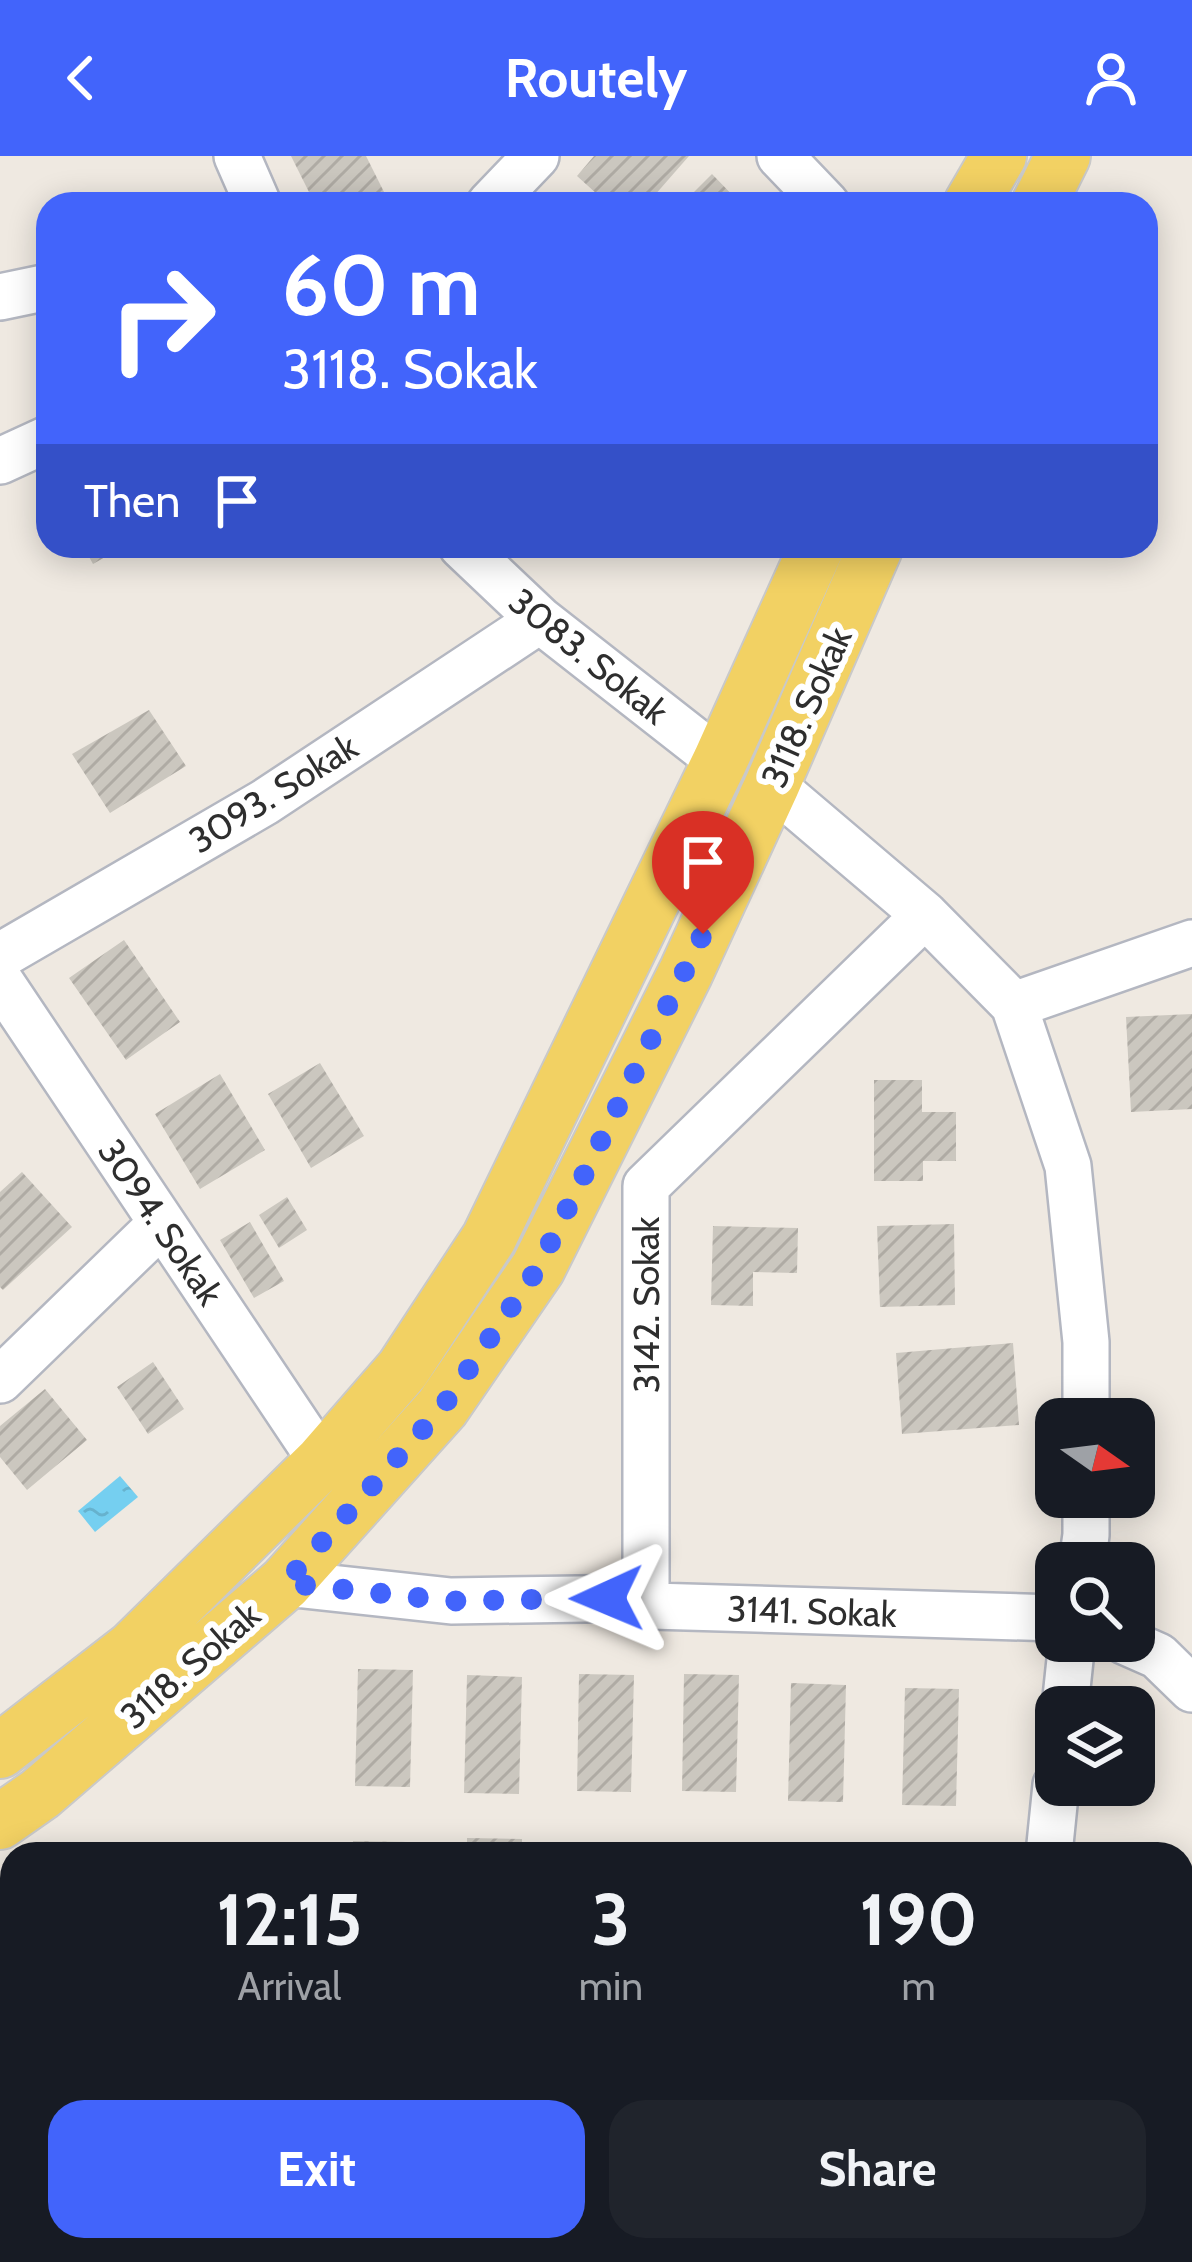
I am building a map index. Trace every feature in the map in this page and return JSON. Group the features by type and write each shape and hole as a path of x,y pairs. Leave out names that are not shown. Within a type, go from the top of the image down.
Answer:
{"main road":[{"path":"978,192 999,156"},
{"path":"1045,192 1063,156"},
{"name":"3118. Sokak","path":"0,1751 133,1648 322,1462 403,1369 489,1238 720,761 813,558"},
{"name":"3118. Sokak","path":"0,1822 40,1794 285,1583 442,1408 538,1268 686,972 871,558"}],"street":[{"path":"237,156 253,192"},
{"path":"502,192 536,156"},
{"path":"780,156 814,192"},
{"path":"0,297 36,290"},
{"path":"0,460 36,444"},
{"name":"3083. Sokak","path":"475,558 540,620 720,761"},
{"name":"3093. Sokak","path":"0,956 265,802 540,620"},
{"path":"772,785 925,915 1014,1005 1068,1166 1086,1342 1086,1398"},
{"name":"3142. Sokak","path":"646,1598 646,1186 925,915"},
{"path":"1014,1005 1192,943"},
{"name":"3094. Sokak","path":"0,981 322,1462"},
{"path":"0,1380 162,1223"},
{"name":"3141. Sokak","path":"285,1583 451,1601 646,1598 652,1606 1035,1617"},
{"path":"1155,1655 1192,1689"},
{"path":"1050,1842 1054,1806"}],"water":[{"path":"120,1476 138,1497 95,1532 78,1511"}],"building":[{"path":"291,156 366,156 384,192 309,192"},
{"path":"594,156 689,156 658,192 595,192 577,176"},
{"path":"712,174 729,192 694,192"},
{"path":"149,710 186,766 110,813 72,754"},
{"path":"124,940 180,1022 126,1060 69,978"},
{"path":"1192,1014 1192,1109 1131,1112 1126,1017"},
{"path":"320,1063 364,1136 311,1168 268,1094"},
{"path":"220,1074 265,1150 200,1189 155,1114"},
{"path":"874,1080 922,1080 922,1112 956,1112 956,1161 923,1161 923,1181 874,1181"},
{"path":"22,1172 72,1227 3,1290 0,1192"},
{"path":"287,1197 307,1230 279,1248 259,1215"},
{"path":"250,1222 284,1281 254,1298 220,1240"},
{"path":"954,1224 955,1305 880,1307 877,1226"},
{"path":"713,1226 798,1228 797,1273 753,1272 753,1306 711,1305"},
{"path":"1013,1343 1019,1425 902,1434 896,1353"},
{"path":"153,1362 184,1409 148,1434 117,1387"},
{"path":"45,1389 87,1440 27,1490 0,1457 0,1426"},
{"path":"358,1669 413,1670 410,1787 355,1786"},
{"path":"579,1674 634,1675 631,1792 577,1791"},
{"path":"684,1674 739,1675 736,1792 682,1791"},
{"path":"467,1675 522,1677 519,1794 464,1793"},
{"path":"791,1683 846,1685 843,1802 788,1801"},
{"path":"905,1688 959,1689 956,1806 902,1805"},
{"path":"467,1838 522,1839 522,1842 467,1842"}],"route":[{"path":"607,1598 451,1601 285,1583 442,1408 538,1268 703,934"}]}
